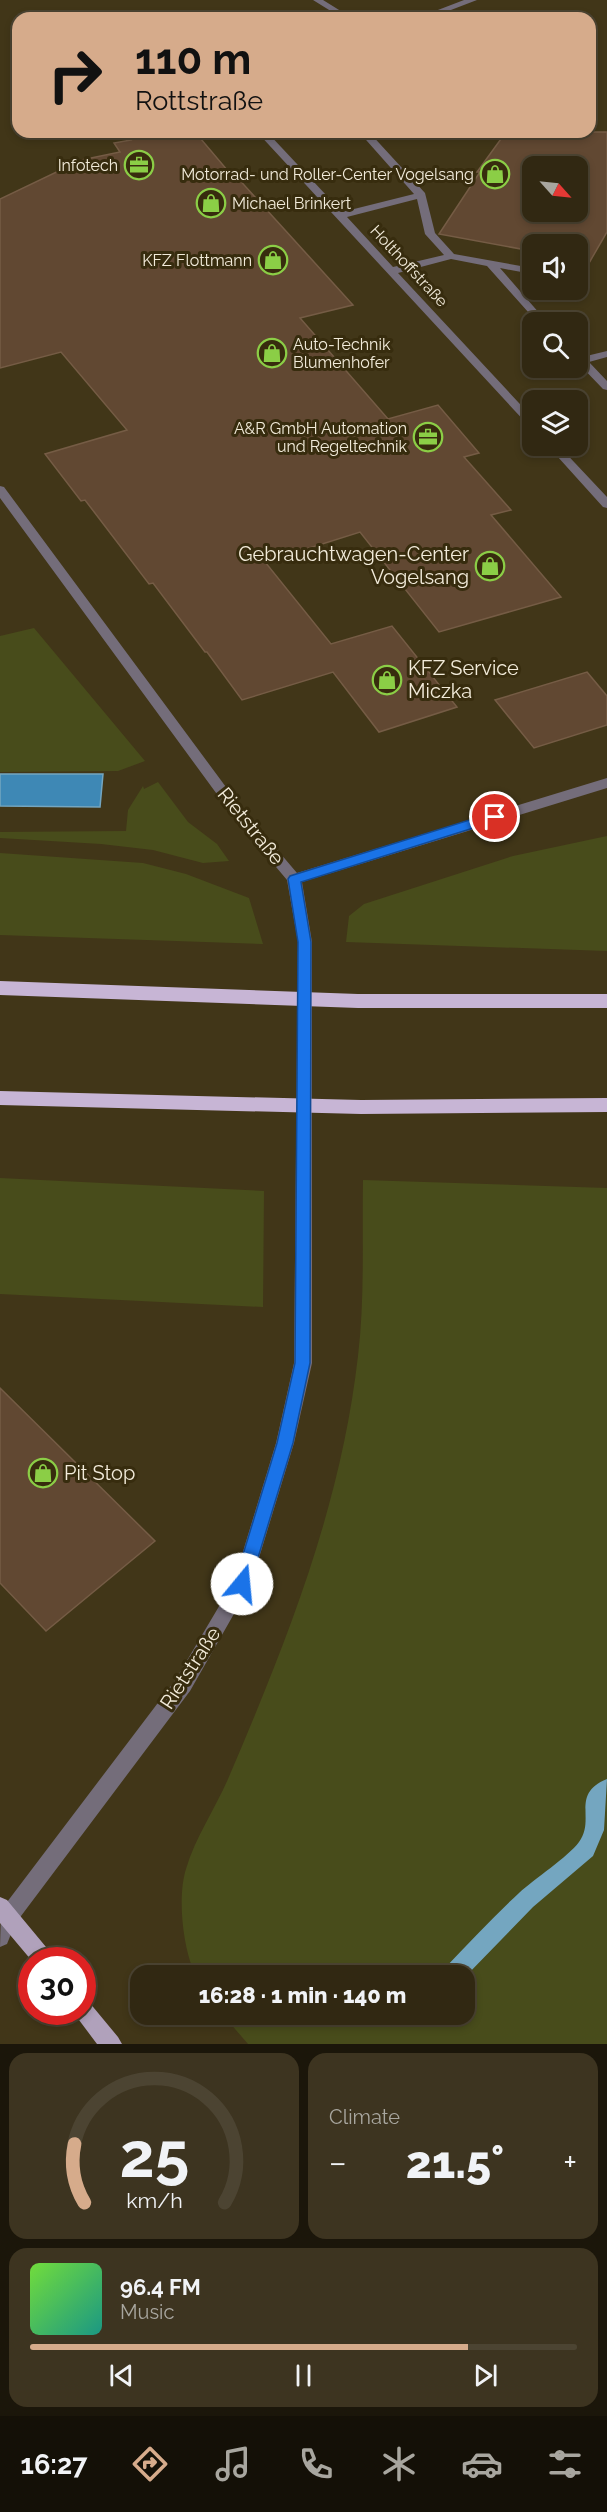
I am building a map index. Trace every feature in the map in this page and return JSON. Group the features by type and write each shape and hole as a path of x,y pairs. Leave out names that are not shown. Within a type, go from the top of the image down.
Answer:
{"highway":[{"path":"0,988 257,999 607,1001"},
{"path":"0,1098 361,1107 607,1105"}],"main road":[{"path":"4,1912 33,1947"},
{"path":"95,2025 111,2044"}],"street":[{"path":"317,0 338,12"},
{"path":"438,12 473,0"},
{"name":"Holthoffstraße","path":"268,138 522,412"},
{"path":"369,138 421,195 430,234 451,256"},
{"path":"340,216 421,195"},
{"path":"392,272 451,256 522,269"},
{"path":"490,263 533,312"},
{"path":"588,357 607,354"},
{"path":"588,367 607,387"},
{"path":"562,456 607,504"},
{"name":"Rietstraße","path":"0,489 235,809 294,879 305,942 303,1363 285,1443 242,1584 183,1685 4,1912 0,1938"},
{"path":"294,879 607,783"}],"green space":[{"path":"34,628 145,761 118,771 0,772 0,636"},
{"path":"158,782 188,822 217,844 229,861 203,863 153,850 101,844 0,838 0,832 126,831 128,810 143,786 144,789"},
{"path":"607,836 607,951 346,942 349,916 364,904 513,856"},
{"path":"0,853 143,863 186,874 249,898 263,944 0,935"},
{"path":"0,1178 264,1191 263,1307 0,1294"},
{"path":"363,1180 607,1188 607,2044 248,2044 232,2025 475,2025 475,1965 191,1965 182,1908 186,1869 228,1779 271,1676 309,1572 339,1466 350,1412 358,1356 362,1290"}],"water":[{"path":"0,774 103,774 100,807 0,806"}],"building":[{"path":"596,132 607,132 607,232 589,263 588,234 522,234 522,249 439,234 480,172 477,172 502,138 596,138"},
{"path":"129,138 200,138 233,177 236,176 353,305 300,318 388,419 438,405 479,453 464,457 511,510 491,515 561,597 439,632 360,532 265,562 331,644 392,626 457,707 379,732 333,672 242,700 153,583 149,584 85,500 81,501 45,454 127,430 61,352 0,368 0,199 65,168 62,164 120,152 114,143 131,140"},
{"path":"587,672 607,696 607,725 534,748 495,700"},
{"name":"Pit Stop","path":"0,1388 155,1541 46,1631 0,1583"}],"waterway":[{"path":"462,1965 526,1900 586,1849 594,1830 595,1799 607,1789"}],"place":[{"name":"Infotech","path":"139,165"},
{"name":"Motorrad- und Roller-Center Vogelsang","path":"495,174"},
{"name":"Michael Brinkert","path":"211,203"},
{"name":"KFZ Flottmann","path":"273,260"},
{"name":"Auto-Technik Blumenhofer","path":"272,353"},
{"name":"A&R GmbH Automation und Regeltechnik","path":"428,437"},
{"name":"Gebrauchtwagen-Center Vogelsang","path":"490,566"},
{"name":"KFZ Service Miczka","path":"387,680"},
{"name":"Pit Stop","path":"43,1473"}],"route":[{"path":"242,1584 285,1443 303,1363 305,942 294,879 495,817"}]}
